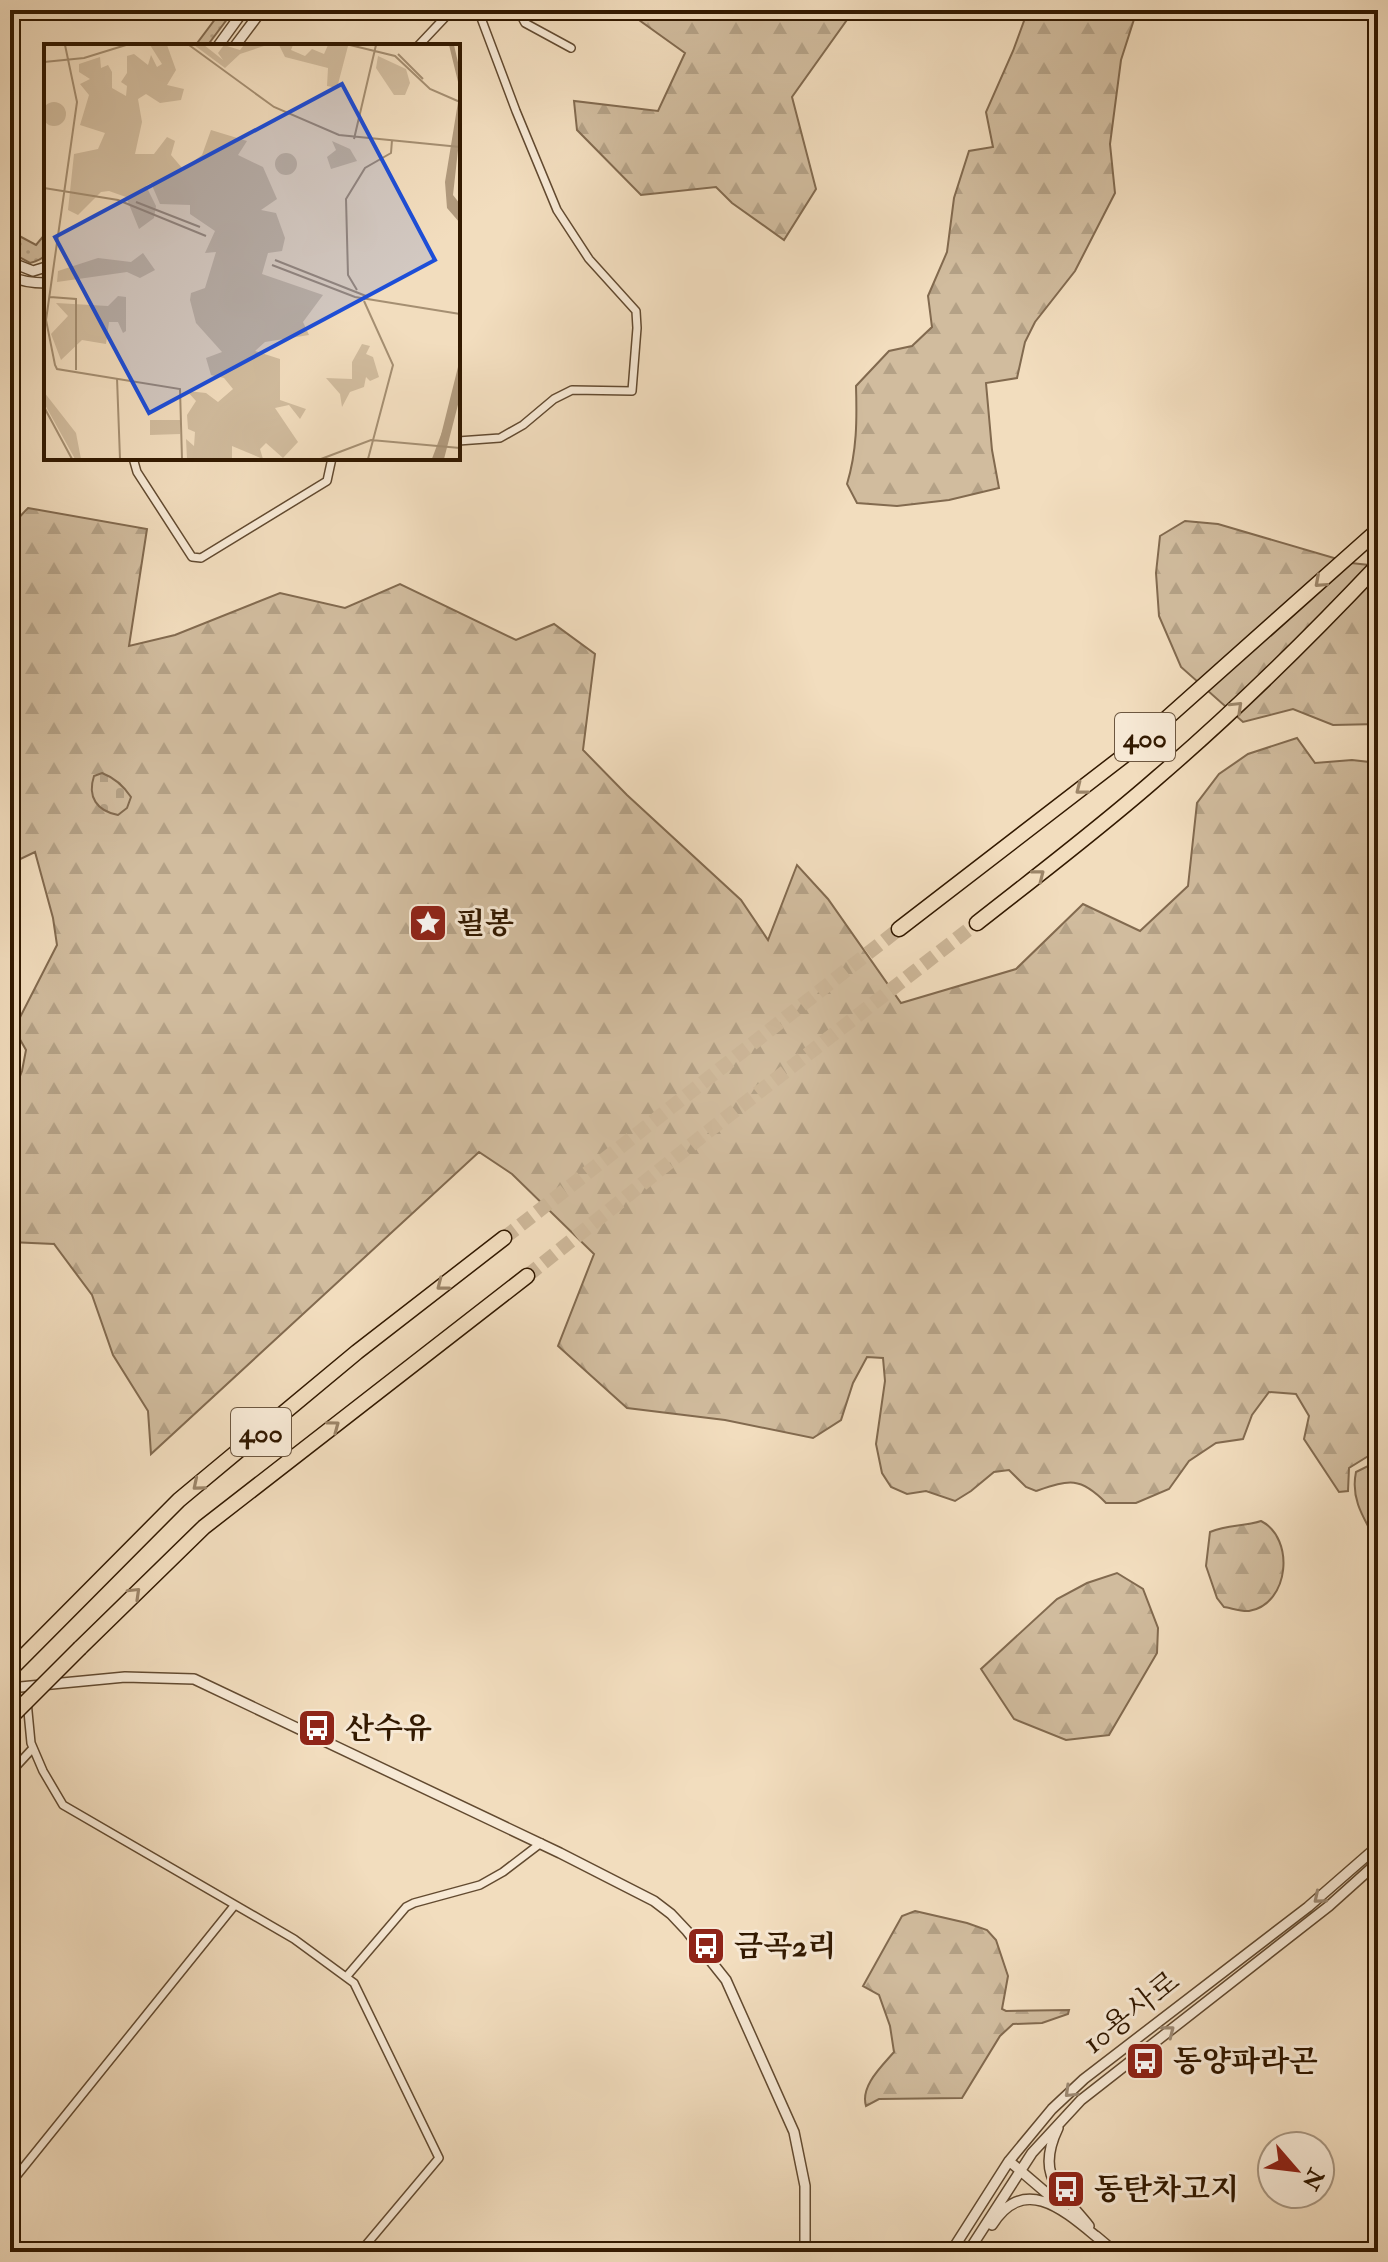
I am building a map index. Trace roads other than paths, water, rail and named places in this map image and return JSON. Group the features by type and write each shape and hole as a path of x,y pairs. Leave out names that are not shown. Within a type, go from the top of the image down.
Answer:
{"highway":[{"name":"400","path":"899,929 1130,751 1378,530"},
{"name":"400","path":"977,923 1109,819 1227,717 1378,565"},
{"name":"400","path":"10,1670 179,1500 357,1352 504,1238"},
{"name":"400","path":"10,1718 204,1527 527,1276"}],"street":[{"path":"219,44 244,10"},
{"path":"236,44 262,10"},
{"path":"420,44 452,10"},
{"path":"460,441 500,438 523,425 554,399 572,390 632,391 637,328 636,311 589,259 557,210 478,10"},
{"path":"518,10 525,23 571,48"},
{"path":"1365,10 1378,19"},
{"path":"10,262 33,271 44,268"},
{"path":"10,276 20,281 44,283"},
{"path":"134,460 137,472 192,557 201,558 327,481 332,460"},
{"path":"10,1688 125,1677 194,1679 541,1843 654,1901 687,1931 726,1980 794,2132 805,2186 805,2252"},
{"path":"26,1686 33,1748 63,1805 294,1939 354,1983 439,2158 360,2252"},
{"path":"10,1773 33,1748"},
{"path":"347,1976 406,1907 480,1885 541,1843"},
{"name":"10용사로","path":"951,2252 1009,2161 1052,2109 1084,2079 1308,1907 1378,1846"},
{"name":"10용사로","path":"968,2252 1020,2170 1065,2117 1098,2087 1329,1906 1378,1862"},
{"path":"10,2184 234,1906"},
{"path":"1065,2117 1049,2152 1050,2175 1098,2238"},
{"path":"1009,2161 1115,2252"},
{"path":"975,2252 1007,2206 1026,2198 1045,2202 1098,2238"}],"tunnel":[{"path":"527,1276 977,923"},
{"path":"504,1238 899,929"}],"place":[{"name":"필봉","path":"428,923"},
{"name":"산수유","path":"317,1728"},
{"name":"금곡2리","path":"706,1946"},
{"name":"동양파라곤","path":"1145,2061"},
{"name":"동탄차고지","path":"1066,2189"}]}
